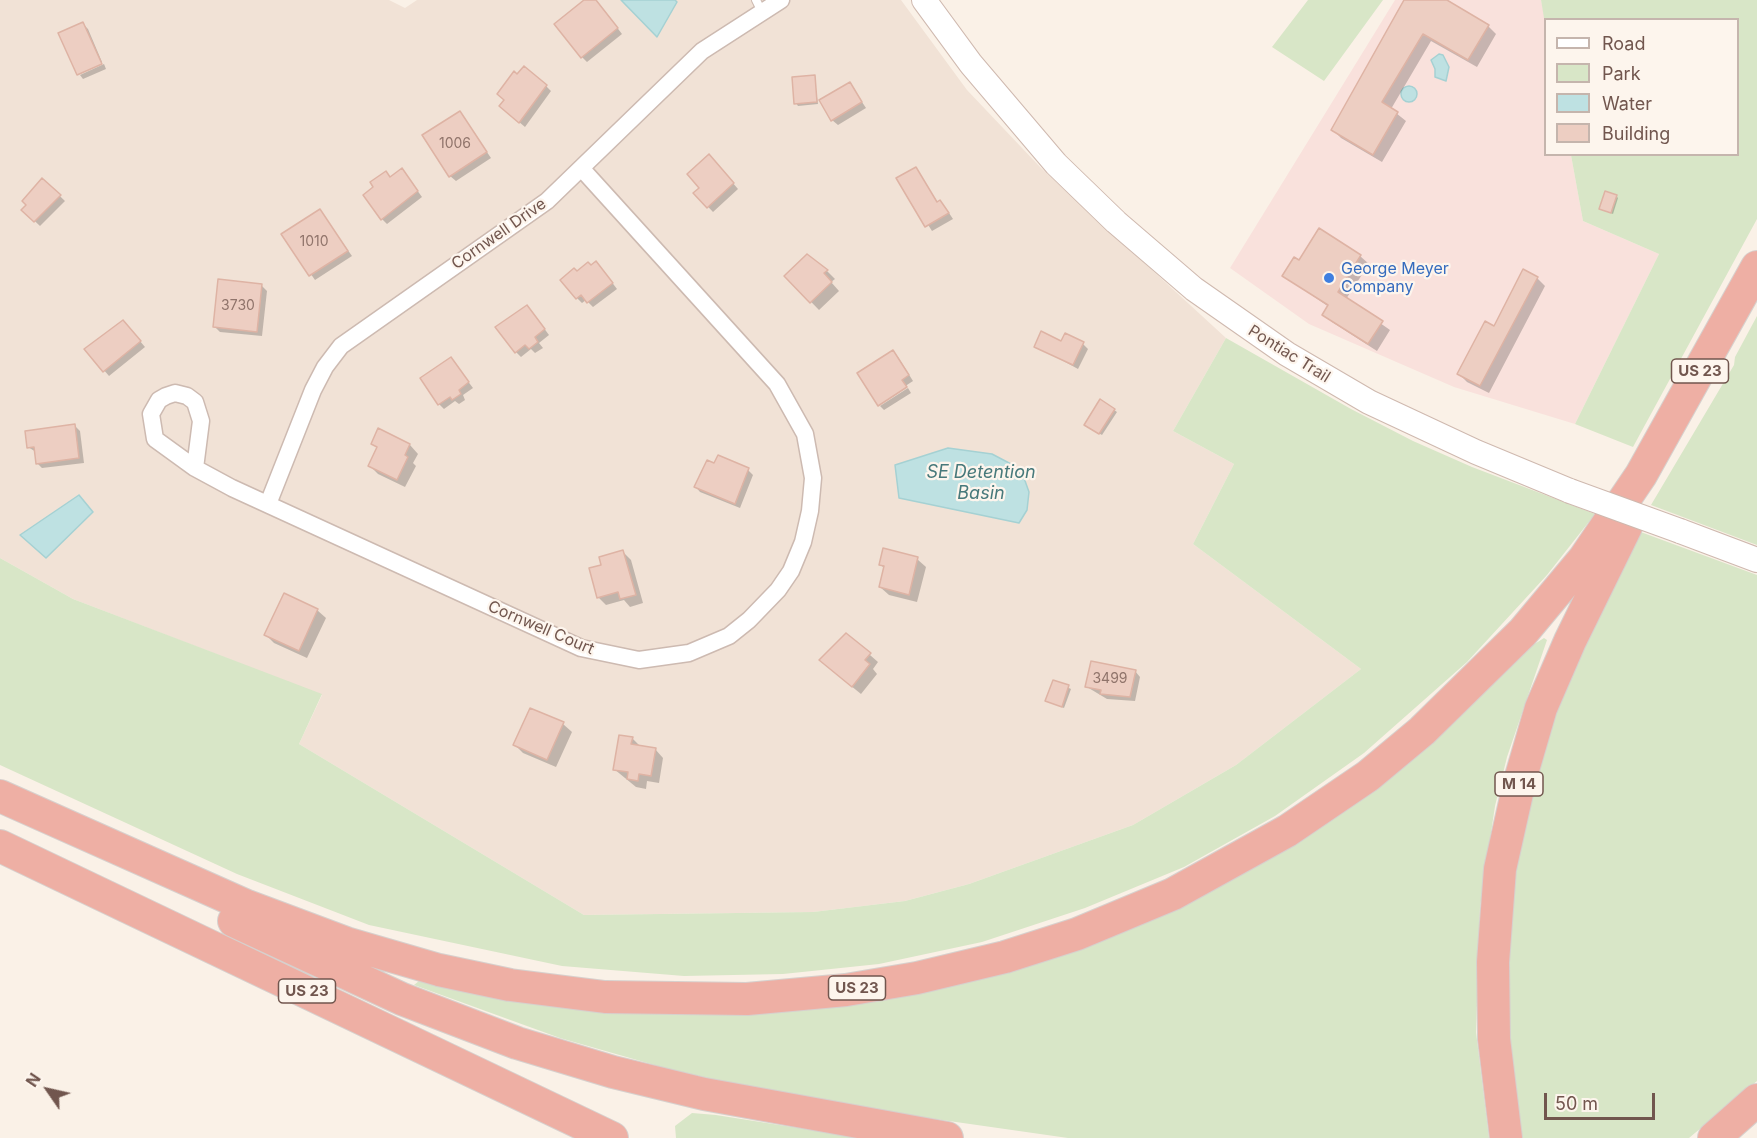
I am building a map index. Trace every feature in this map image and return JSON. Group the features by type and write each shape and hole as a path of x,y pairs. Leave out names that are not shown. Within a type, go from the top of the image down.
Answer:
{"highway":[{"name":"US 23","path":"0,796 247,906 346,944 439,970 510,985 605,997 747,999 846,990 917,978 1005,957 1077,934 1173,894 1287,831 1368,776 1422,731 1523,632 1584,559 1641,475 1757,267"},
{"name":"M 14","path":"1506,1138 1494,1028 1493,962 1500,869 1520,780 1541,708 1570,641 1616,546 1757,290"},
{"path":"0,808 402,999 517,1043 613,1072 704,1095 947,1138"},
{"name":"US 23","path":"0,846 612,1138"},
{"path":"1714,1138 1757,1100"}],"main road":[{"name":"Pontiac Trail","path":"924,0 971,64 1056,164 1116,222 1194,289 1278,348 1369,402 1476,452 1570,491 1757,560"}],"street":[{"name":"Cornwell Drive","path":"268,504 314,390 325,367 341,346 547,201 702,51 759,6 781,0"},
{"name":"Cornwell Court","path":"195,468 581,648 609,656 639,660 689,653 729,636 765,606 791,571 803,543 809,518 813,478 807,441 798,419 777,384 582,169"}],"shaded area":[{"path":"0,0 389,0 405,8 417,0 901,0 967,90 1041,168 1226,338 1173,431 1234,464 1193,544 1361,669 1236,765 1133,825 969,884 905,901 813,912 584,915 299,744 322,695 73,599 0,558"},
{"path":"1395,0 1541,0 1545,18 1544,156 1571,156 1583,221 1659,254 1575,424 1454,387 1309,324 1230,268"}],"green space":[{"path":"1308,0 1383,0 1324,81 1272,47"},
{"path":"1541,0 1757,0 1757,219 1633,447 1575,424 1659,254 1583,221 1571,156 1739,156 1739,18 1544,18"},
{"path":"1757,316 1757,545 1651,505 1734,365 1735,357"},
{"path":"1226,338 1351,409 1413,441 1472,467 1595,514 1547,575 1467,662 1364,753 1275,816 1184,867 1085,908 982,942 879,964 783,974 684,976 562,966 369,925 237,874 0,765 0,558 73,599 322,694 299,744 584,915 813,912 905,901 969,884 1133,825 1236,765 1361,669 1193,544 1234,464 1173,431"},
{"path":"1638,531 1757,575 1757,1081 1689,1138 1520,1138 1509,1055 1506,962 1515,865 1528,801 1561,690"},
{"path":"1544,638 1547,640 1507,757 1495,806 1480,907 1476,1032 1489,1138 1068,1138 773,1093 665,1068 560,1038 414,985 419,981 580,1009 709,1014 779,1012 888,999 1025,966 1441,733 1533,645"},
{"path":"692,1113 862,1138 676,1138 675,1126"}],"water":[{"path":"621,0 675,0 677,2 657,37"},
{"path":"1439,54 1443,55 1449,67 1446,81 1435,77 1435,69 1431,60"},
{"path":"1406,86 1412,86 1417,94 1415,100 1406,102 1401,97 1401,91"},
{"name":"SE Detention Basin","path":"948,448 992,454 1011,464 1024,478 1029,492 1027,510 1019,523 899,498 895,465"},
{"path":"79,495 93,512 46,558 20,535"}],"building":[{"path":"584,0 596,0 618,28 581,58 554,24"},
{"path":"1404,0 1447,0 1489,25 1468,60 1423,34 1382,102 1398,112 1373,155 1331,130"},
{"path":"83,22 102,64 77,75 58,33"},
{"path":"524,66 547,85 519,123 499,106 504,100 497,94 514,71 517,74"},
{"path":"815,75 817,102 794,104 792,77"},
{"path":"850,82 862,102 831,121 819,100"},
{"path":"460,111 487,152 449,177 422,135"},
{"path":"709,154 734,183 707,208 693,193 699,188 687,174"},
{"path":"916,167 937,202 940,200 949,213 925,227 896,178"},
{"path":"402,168 418,191 381,220 363,195 373,187 370,182 386,171 390,177"},
{"path":"42,178 61,195 34,222 21,210 26,205 22,201"},
{"path":"1605,191 1617,195 1611,213 1599,209"},
{"path":"320,209 348,251 309,276 281,234"},
{"path":"1319,228 1361,255 1338,292 1383,321 1368,344 1322,315 1328,305 1282,276 1294,257 1299,260"},
{"path":"807,254 828,270 824,273 832,282 810,303 784,276"},
{"path":"596,261 613,283 587,303 581,295 576,299 560,280 574,268 577,271 588,262 591,265"},
{"path":"1523,269 1538,277 1480,386 1457,374 1485,321 1494,326"},
{"path":"218,279 262,284 257,332 213,327"},
{"path":"527,305 545,329 535,337 538,342 529,349 525,345 515,353 495,327"},
{"path":"123,320 141,341 103,372 84,349"},
{"path":"1041,331 1061,341 1065,333 1084,342 1073,365 1034,347"},
{"path":"893,350 909,375 902,380 907,387 878,406 857,373"},
{"path":"451,357 469,382 459,390 461,394 452,400 450,397 438,405 420,378"},
{"path":"1100,399 1115,409 1099,434 1084,425"},
{"path":"75,424 79,458 36,464 34,447 27,448 25,431"},
{"path":"378,428 410,444 405,455 408,457 397,480 368,466 377,447 371,444"},
{"path":"718,455 749,468 735,504 694,487 707,460 714,463"},
{"path":"883,548 918,557 909,595 879,587 884,566 879,565"},
{"path":"623,550 636,595 620,599 618,592 597,598 589,568 601,565 599,557"},
{"path":"284,593 318,609 299,651 264,635"},
{"path":"846,633 871,653 865,660 870,664 852,687 819,660"},
{"path":"1091,661 1136,670 1130,697 1100,694 1101,690 1085,687"},
{"path":"1053,680 1069,685 1062,707 1045,701"},
{"path":"530,708 564,722 547,760 513,745"},
{"path":"619,735 633,737 631,744 656,748 651,776 639,774 638,781 627,779 628,772 613,770"}],"place":[{"name":"George Meyer Company","path":"1329,278"}]}
